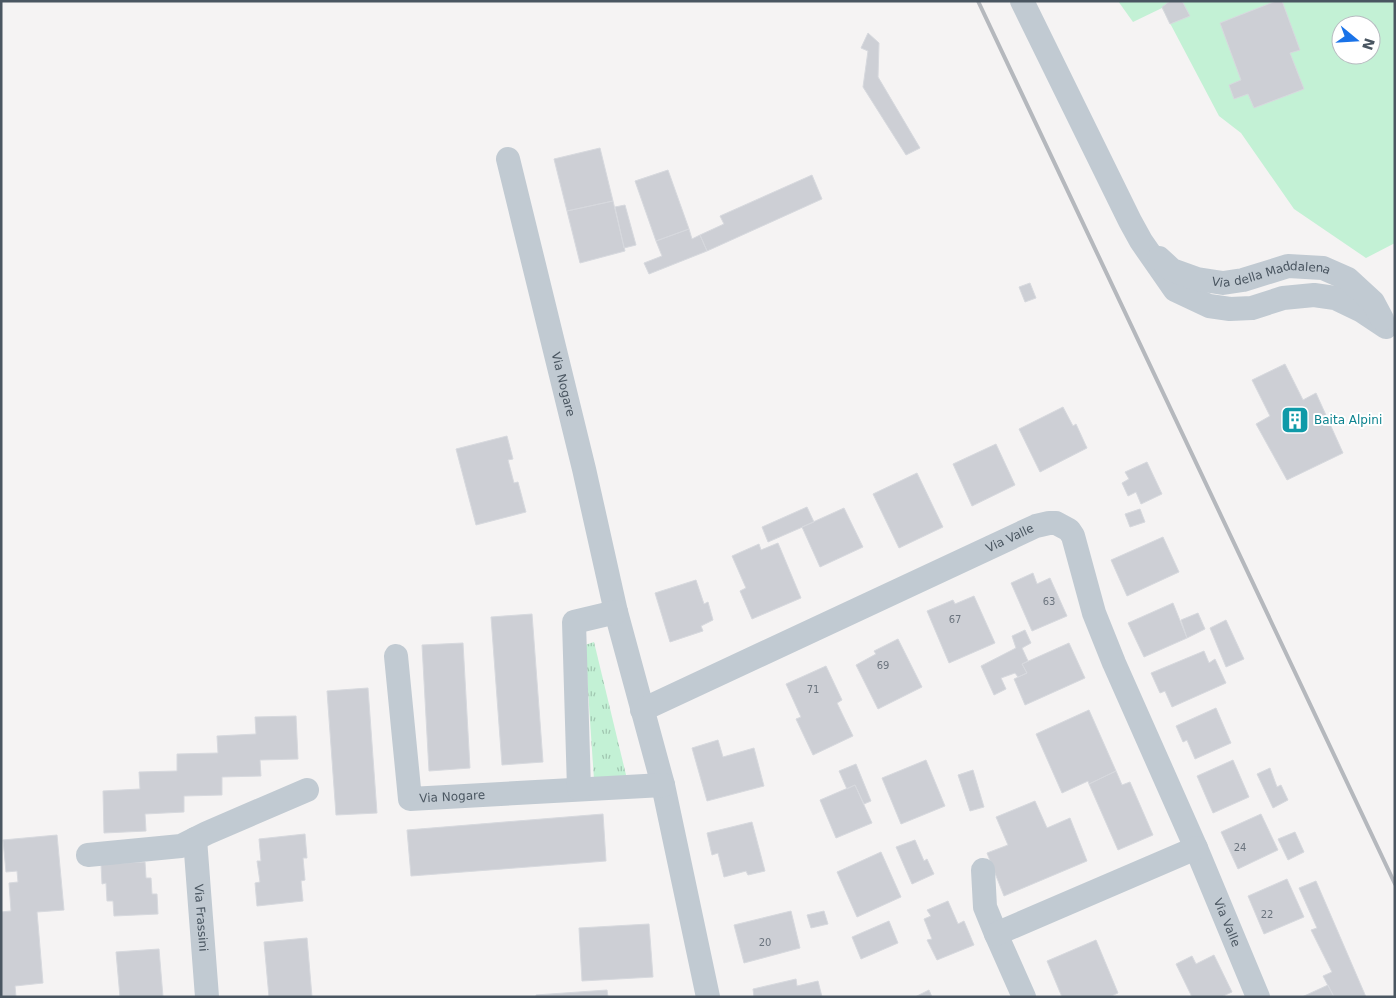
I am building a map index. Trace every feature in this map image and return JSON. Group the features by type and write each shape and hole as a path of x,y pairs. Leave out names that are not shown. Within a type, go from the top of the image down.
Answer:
{"street":[{"name":"Via della Maddalena","path":"1022,1 1130,221 1142,241 1172,270 1197,280 1223,283 1243,280 1288,266 1323,268 1348,279 1373,302 1391,332"},
{"name":"Via Nogare","path":"508,159 584,469 616,612 663,785 708,997"},
{"name":"Via Valle","path":"642,710 1036,526 1056,523 1068,530 1073,536 1094,614 1196,848 1258,997"},
{"path":"579,789 574,622 616,612"},
{"name":"Via Nogare","path":"396,656 410,799 663,785"},
{"path":"88,855 181,846 307,790"},
{"name":"Via Frassini","path":"195,839 207,997"},
{"path":"996,934 1196,848"},
{"path":"983,870 986,908 1024,997"}],"green space":[{"path":"1118,1 1395,1 1395,243 1366,258 1294,209 1241,133 1219,116 1162,8 1133,22"},
{"path":"594,642 627,779 594,780 585,645"}],"building":[{"path":"1170,1 1182,1 1190,16 1170,24 1162,7"},
{"path":"1276,1 1282,1 1300,50 1290,53 1304,89 1254,108 1248,94 1234,99 1229,85 1241,80 1220,23"},
{"path":"868,33 879,43 878,77 920,148 906,155 863,87 868,51 861,48"},
{"path":"600,148 613,201 567,211 554,159"},
{"path":"668,170 689,229 656,241 635,181"},
{"path":"812,175 822,199 707,251 700,235 724,224 720,216"},
{"path":"613,201 625,251 580,263 567,211"},
{"path":"625,205 636,245 624,248 615,207"},
{"path":"689,229 692,239 700,235 707,251 649,274 644,263 662,256 656,241"},
{"path":"1030,283 1036,298 1025,302 1019,287"},
{"name":"Baita Alpini","path":"1285,364 1303,400 1316,393 1343,453 1287,480 1256,424 1270,416 1252,380"},
{"path":"1063,407 1073,426 1076,424 1087,448 1040,472 1019,429"},
{"path":"507,436 513,459 508,460 514,483 518,482 526,512 476,525 456,449"},
{"path":"996,444 1015,485 972,506 953,464"},
{"path":"1147,462 1162,494 1141,504 1136,492 1128,496 1122,483 1129,479 1125,472"},
{"path":"917,473 943,527 899,548 873,494"},
{"path":"807,507 814,522 768,542 762,527"},
{"path":"844,508 863,547 820,567 802,527"},
{"path":"1140,509 1145,522 1130,527 1125,514"},
{"path":"1163,537 1179,572 1127,596 1111,560"},
{"path":"778,543 801,598 752,619 740,591 746,588 732,556 759,544 761,550"},
{"path":"1033,573 1037,584 1050,578 1067,616 1032,631 1011,583"},
{"path":"696,580 704,604 708,602 713,620 701,626 703,631 670,642 655,593"},
{"path":"974,596 995,643 949,663 927,611 953,600 955,604"},
{"path":"1173,603 1187,638 1144,657 1128,623"},
{"path":"1198,613 1205,629 1187,638 1181,620"},
{"path":"532,614 543,762 502,765 491,617"},
{"path":"1226,620 1244,659 1226,667 1210,628"},
{"path":"1025,630 1031,643 1022,648 1028,661 1022,664 1027,673 1018,677 1015,673 1001,678 1006,689 994,695 981,666 1016,648 1012,636"},
{"path":"898,639 922,687 878,709 856,665 876,654 874,651"},
{"path":"463,643 470,768 429,771 422,645"},
{"path":"1069,643 1085,678 1025,705 1014,679 1027,673 1022,664"},
{"path":"1204,651 1209,663 1215,659 1226,683 1172,707 1165,691 1160,693 1151,673"},
{"path":"826,666 842,700 837,703 853,736 813,755 796,719 801,717 786,684"},
{"path":"368,688 377,813 336,815 327,691"},
{"path":"1216,708 1231,743 1195,759 1187,740 1183,742 1176,726"},
{"path":"1089,710 1116,771 1089,784 1088,781 1062,793 1036,734"},
{"path":"296,716 298,759 260,760 261,776 222,777 222,795 184,796 184,812 145,814 146,831 104,833 103,791 140,789 139,772 177,771 177,754 218,753 217,736 256,734 255,717"},
{"path":"718,740 723,757 754,748 764,786 707,801 692,748"},
{"path":"926,760 945,806 901,824 882,778"},
{"path":"1233,760 1249,797 1213,813 1197,776"},
{"path":"856,764 871,801 864,804 855,785 847,789 839,771"},
{"path":"1270,768 1277,787 1281,785 1288,800 1273,808 1257,774"},
{"path":"973,770 984,807 970,811 958,775"},
{"path":"1116,771 1122,785 1130,782 1153,835 1118,850 1089,784"},
{"path":"855,785 872,823 836,838 820,800"},
{"path":"1035,801 1047,828 1070,818 1087,861 1004,896 987,853 1008,845 996,817"},
{"path":"603,814 606,861 411,876 407,830"},
{"path":"1261,814 1278,850 1238,869 1221,832"},
{"path":"752,822 765,871 748,875 746,871 724,877 718,853 712,855 707,833"},
{"path":"1295,832 1304,852 1288,860 1278,839"},
{"path":"305,834 307,858 303,858 305,880 301,881 303,901 257,906 255,883 260,882 257,861 261,861 259,839"},
{"path":"57,835 64,910 37,912 43,983 15,986 16,997 1,997 1,912 11,911 9,883 18,882 17,871 6,872 3,840"},
{"path":"915,840 924,861 927,859 934,874 912,884 896,847"},
{"path":"881,852 901,897 857,917 837,872"},
{"path":"145,862 146,878 151,878 152,894 157,894 158,914 114,916 113,901 107,901 106,883 102,884 101,864"},
{"path":"1287,879 1304,917 1264,934 1248,896"},
{"path":"1316,881 1366,997 1334,997 1323,976 1332,972 1311,930 1317,928 1299,888"},
{"path":"948,901 958,924 964,921 974,945 937,960 927,940 932,939 924,919 931,916 927,910"},
{"path":"791,911 800,948 744,963 734,925"},
{"path":"824,911 828,924 811,928 807,915"},
{"path":"889,921 898,943 861,959 852,937"},
{"path":"649,924 653,977 582,981 579,928"},
{"path":"307,938 312,997 269,997 264,942"},
{"path":"1096,940 1118,993 1109,997 1062,997 1047,961"},
{"path":"159,949 163,997 120,997 116,952"},
{"path":"1214,955 1232,992 1221,997 1192,997 1176,964 1192,956 1196,964"},
{"path":"796,979 797,986 818,981 822,997 754,997 753,989"},
{"path":"1328,985 1334,997 1302,997"},
{"path":"607,990 608,997 536,997 536,995"},
{"path":"929,990 932,997 915,997"}],"railway":[{"path":"978,1 1395,884"}],"place":[{"name":"Baita Alpini","path":"1295,420"}]}
